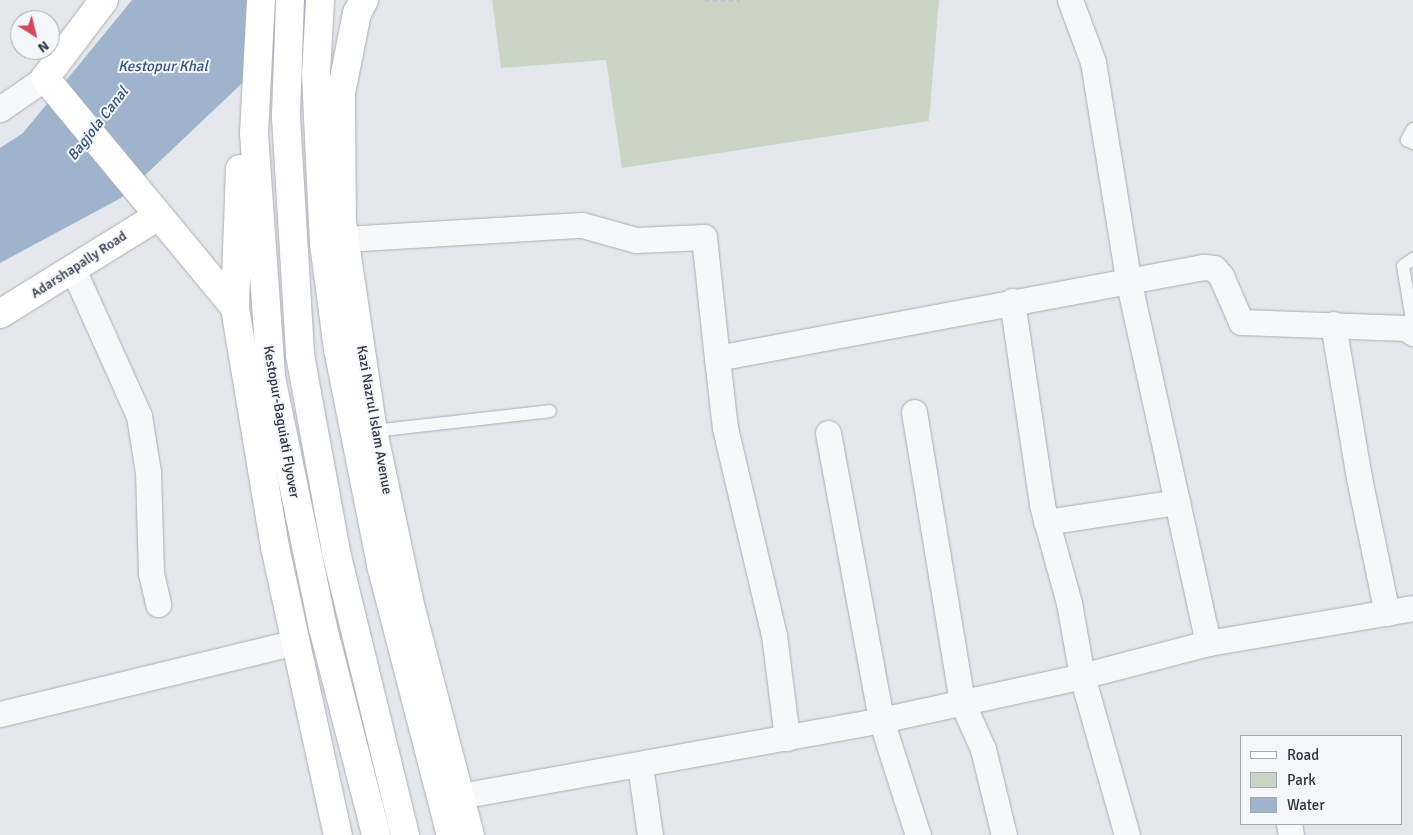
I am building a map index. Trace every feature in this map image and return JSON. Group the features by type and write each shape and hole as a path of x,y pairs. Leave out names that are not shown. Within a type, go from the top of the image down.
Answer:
{"main road":[{"path":"104,0 49,83 235,308"},
{"path":"245,0 235,308 295,642 338,835"},
{"name":"Kestopur-Baguiati Flyover","path":"261,0 254,133 271,377 323,628 376,835"},
{"path":"290,0 286,117 300,355 336,552 405,835"},
{"name":"Kazi Nazrul Islam Avenue","path":"320,0 316,75 324,244 338,349 381,565 452,835"},
{"name":"Kazi Nazrul Islam Avenue","path":"364,0 357,13 341,93 344,240 373,431 410,605 470,835"},
{"name":"Adarshapally Road","path":"0,314 158,216"}],"street":[{"path":"1070,0 1093,62 1107,126 1128,279 1208,643"},
{"path":"0,109 49,83"},
{"path":"344,240 582,225 636,240 704,237 725,428 774,635 787,738"},
{"path":"718,358 1128,279 1214,268 1241,322 1406,328 1413,333"},
{"path":"73,269 139,416 158,604"},
{"path":"1012,301 1046,522 1069,604 1082,676 1127,835"},
{"path":"1333,324 1359,478 1388,612"},
{"path":"914,412 962,702 983,749 1004,835"},
{"path":"828,433 881,720 918,835"},
{"path":"1046,522 1178,502"},
{"path":"460,796 881,720 1082,676 1208,643 1413,608"},
{"path":"0,714 295,642"},
{"path":"640,765 650,835"}],"lane":[{"path":"1413,130 1408,140 1413,143"},
{"path":"1413,259 1403,266 1413,326"},
{"path":"373,431 550,411"}],"path":[{"path":"705,0 740,0"}],"green space":[{"path":"492,0 939,0 929,121 622,168 606,60 501,68"}],"water":[{"name":"Kestopur Khal","path":"132,0 330,0 121,198 0,263 0,148 23,133"}],"water label":[{"name":"Bagjola Canal","path":"98,124"}]}
